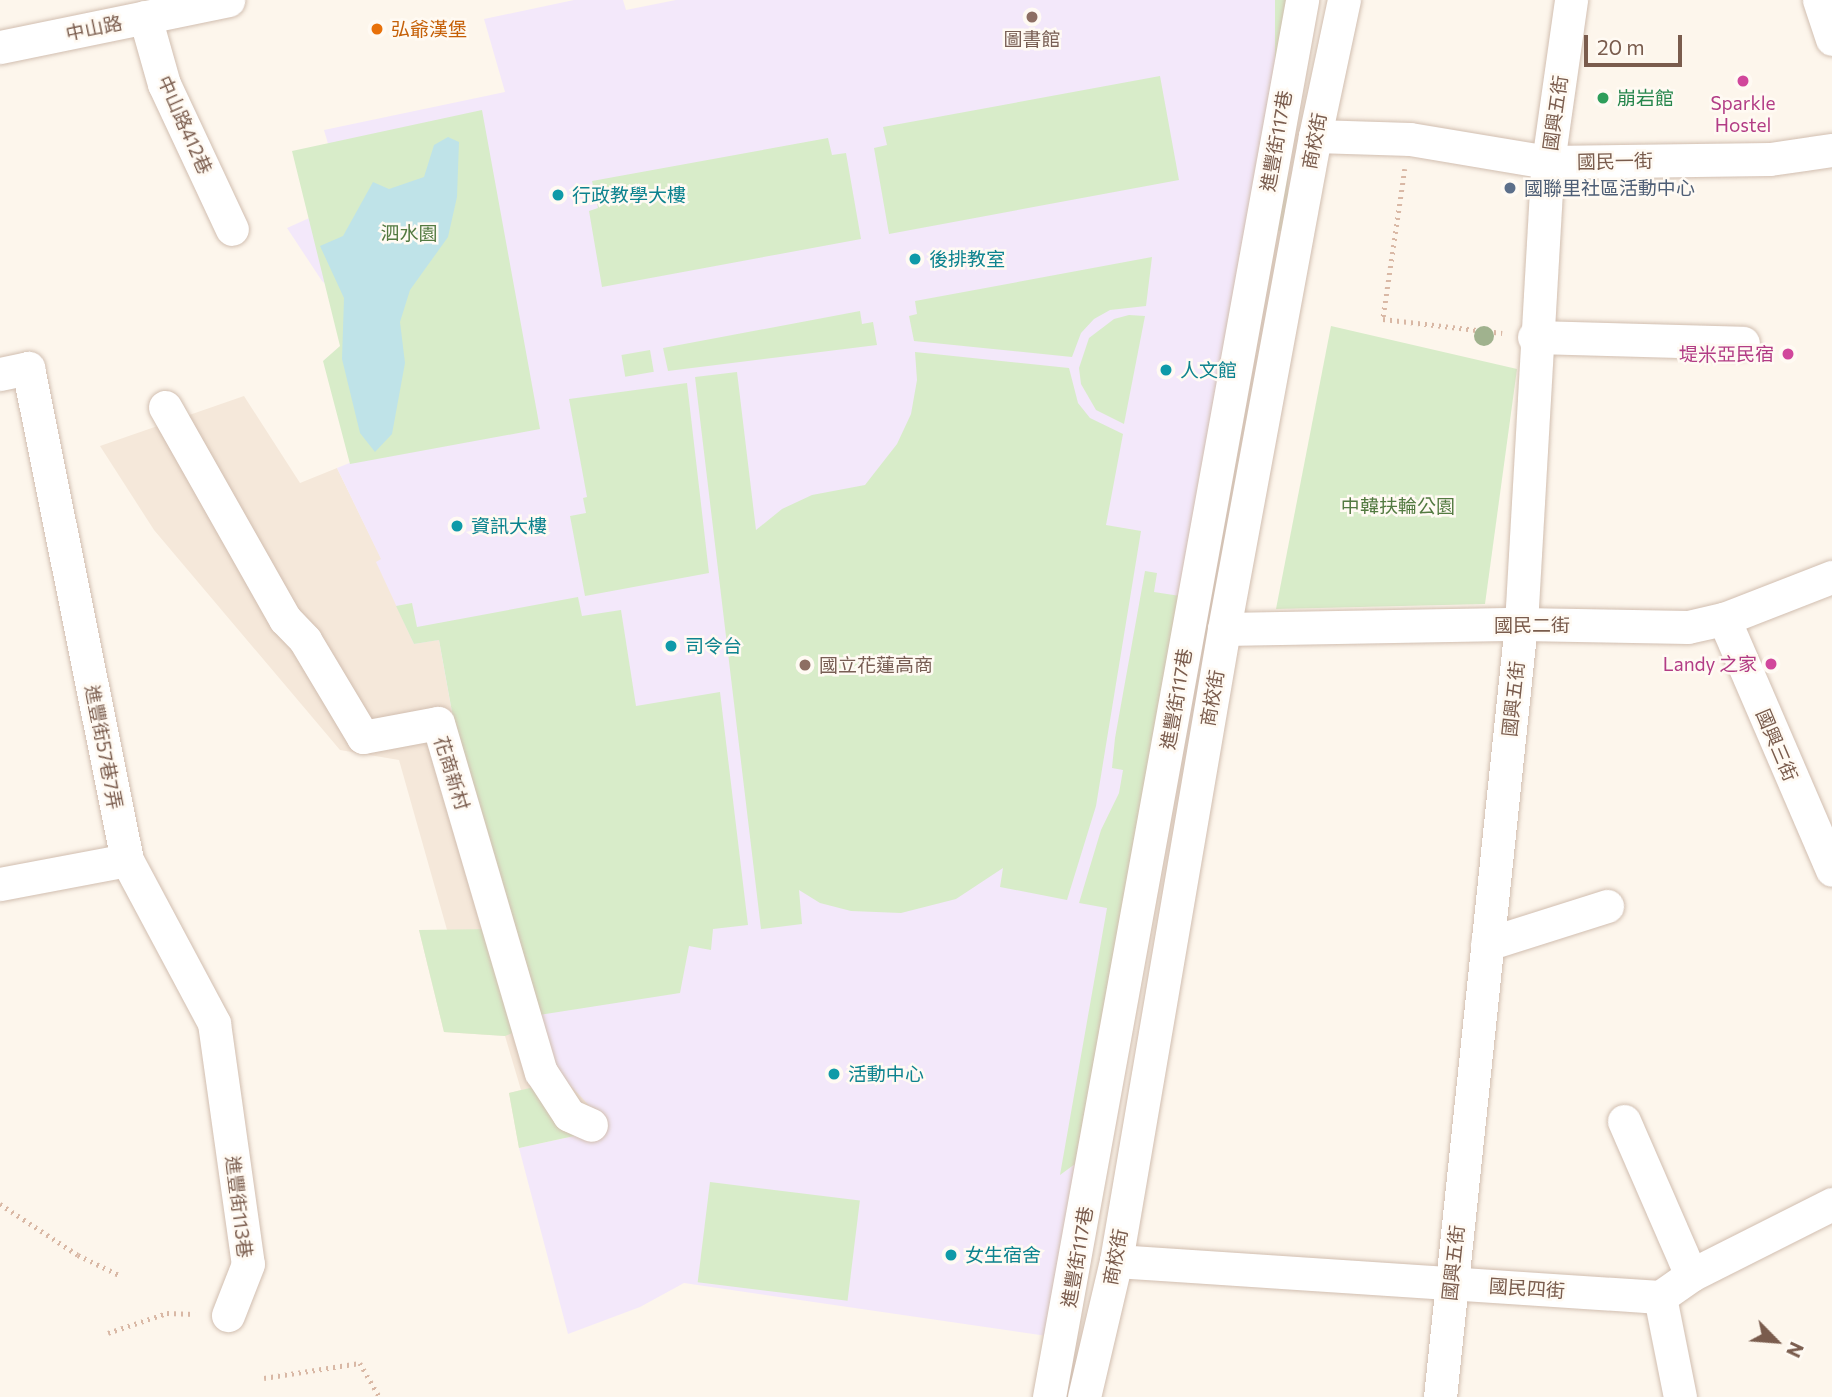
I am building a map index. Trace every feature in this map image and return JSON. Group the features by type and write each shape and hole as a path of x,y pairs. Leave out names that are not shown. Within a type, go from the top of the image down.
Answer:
{"street":[{"name":"中山路","path":"0,47 228,0"},
{"name":"進豐街117巷","path":"1049,1397 1301,0"},
{"name":"商校街","path":"1084,1397 1115,1261 1224,629 1315,136 1345,0"},
{"name":"國興五街","path":"1440,1397 1521,624 1534,337 1548,162 1570,0"},
{"path":"1819,0 1832,39"},
{"name":"中山路412巷","path":"145,17 164,84 232,229"},
{"name":"國民一街","path":"1315,136 1410,139 1548,162 1770,159 1832,150"},
{"path":"1534,337 1743,343"},
{"name":"進豐街57巷7弄","path":"0,374 28,368 127,860 214,1023 230,1137"},
{"name":"花商新村","path":"165,407 285,619 304,640 363,737 438,723 541,1072 569,1115 591,1125"},
{"name":"國民二街","path":"1224,629 1521,624 1688,627 1724,619 1832,577"},
{"name":"國興三街","path":"1724,619 1832,870"},
{"path":"0,884 127,860"},
{"path":"1487,944 1607,906"},
{"path":"1624,1121 1691,1275"},
{"name":"進豐街113巷","path":"228,1315 248,1264 230,1137"},
{"path":"1680,1397 1660,1297 1691,1275 1832,1204"},
{"name":"國民四街","path":"1115,1261 1660,1297"}],"path":[{"path":"1410,139 1383,319 1534,337"},
{"path":"0,1205 78,1255 121,1276"},
{"path":"108,1332 167,1314 228,1315"},
{"path":"264,1378 360,1363 380,1397"}],"shaded area":[{"name":"國立花蓮高商","path":"574,0 623,0 626,10 676,0 1288,0 1047,1336 684,1283 640,1307 568,1334 519,1148 588,1133 595,1112 556,1070 456,734 439,640 414,644 376,562 381,559 337,468 449,423 399,349 322,281 287,228 345,202 324,130 505,92 484,19"},
{"path":"244,396 300,483 337,468 382,560 377,562 439,640 456,734 595,1112 519,1148 509,1093 521,1090 505,1036 444,1032 419,930 449,937 399,760 340,750 154,530 100,446"}],"green space":[{"path":"1275,0 1288,0 1288,231 1275,231"},
{"path":"1160,76 1179,180 889,234 874,148 887,145 883,127"},
{"name":"泗水園","path":"482,110 540,429 350,464 323,361 340,346 292,151"},
{"path":"828,138 832,155 846,153 861,239 602,287 589,211 598,208 592,181"},
{"path":"1152,257 1146,306 1110,310 1094,319 1081,333 1072,357 914,341 909,316 917,314 915,301"},
{"path":"860,311 862,324 873,322 877,345 668,371 663,348"},
{"path":"1129,315 1145,316 1124,424 1096,410 1081,384 1079,368 1089,338 1114,319"},
{"name":"中韓扶輪公園","path":"1331,326 1517,369 1485,604 1276,609"},
{"path":"650,350 654,372 625,377 621,355"},
{"path":"915,352 1069,368 1078,403 1090,418 1123,434 1106,525 1141,531 1096,806 1067,900 1000,887 1003,868 956,899 901,913 851,911 820,903 799,890 802,924 761,929 695,377 737,372 756,530 782,509 812,495 865,485 897,444 911,414 917,380"},
{"path":"687,383 709,573 585,596 570,516 586,513 583,498 587,497 569,399"},
{"path":"1145,571 1157,573 1154,592 1180,596 1075,1164 1060,1175 1107,908 1079,903 1101,830 1119,793 1123,770 1112,768 1115,738"},
{"path":"578,597 582,616 621,610 636,706 720,692 748,925 713,929 711,950 689,946 680,993 539,1015 456,734 439,640 414,644 396,606 412,603 417,627"},
{"path":"492,929 518,1031 505,1036 444,1032 419,930"},
{"path":"538,1086 588,1133 519,1148 509,1093"},
{"path":"710,1182 860,1200 848,1301 698,1282"}],"water":[{"path":"448,137 459,142 457,197 448,237 410,290 400,322 405,363 392,434 375,452 360,433 342,359 344,298 320,246 343,236 373,182 389,189 424,177 434,145"}],"place":[{"name":"圖書館","path":"1032,17"},
{"name":"弘爺漢堡","path":"377,29"},
{"name":"Sparkle Hostel","path":"1743,81"},
{"name":"崩岩館","path":"1603,98"},
{"name":"國聯里社區活動中心","path":"1510,188"},
{"name":"行政教學大樓","path":"558,195"},
{"name":"後排教室","path":"915,259"},
{"name":"堤米亞民宿","path":"1788,354"},
{"name":"人文館","path":"1166,370"},
{"name":"資訊大樓","path":"457,526"},
{"name":"司令台","path":"671,646"},
{"name":"Landy 之家","path":"1771,664"},
{"name":"國立花蓮高商","path":"805,665"},
{"name":"活動中心","path":"834,1074"},
{"name":"女生宿舍","path":"951,1255"}]}
